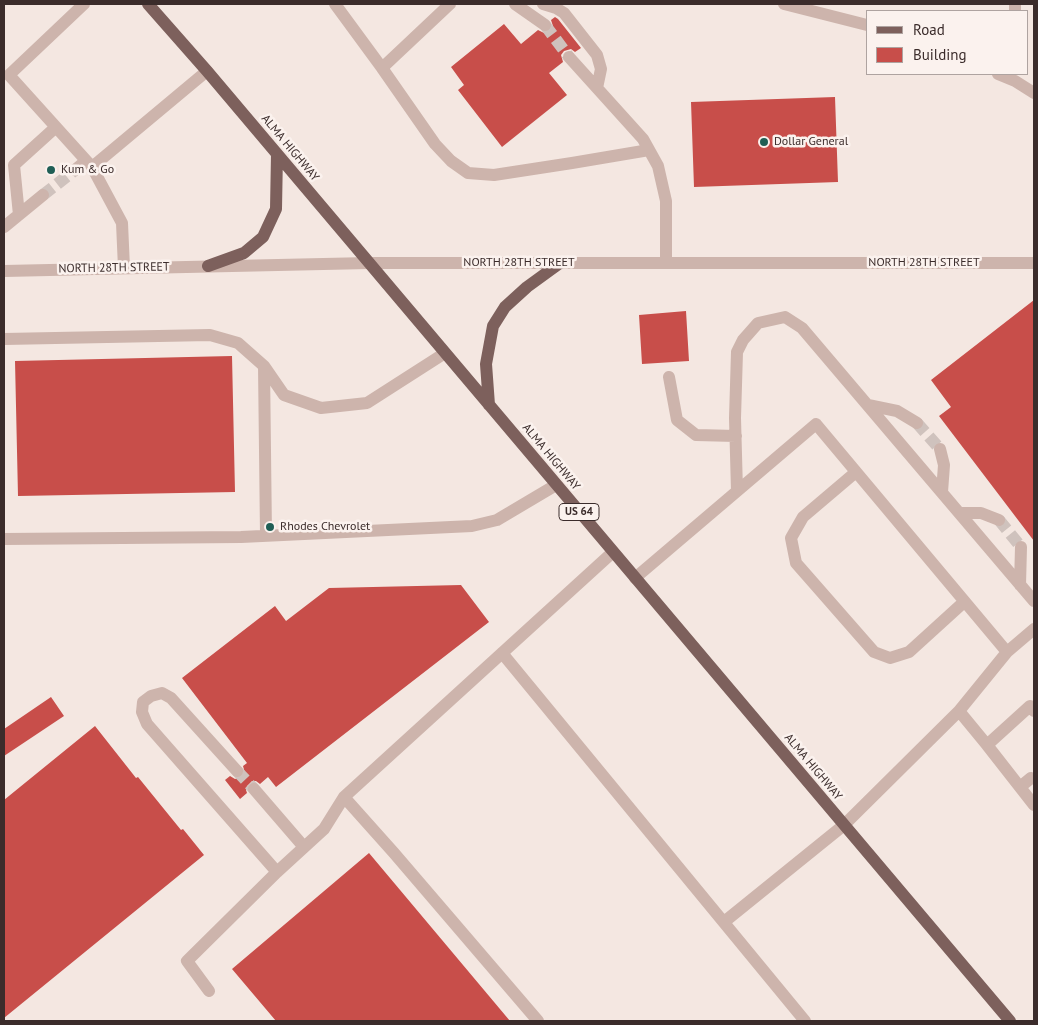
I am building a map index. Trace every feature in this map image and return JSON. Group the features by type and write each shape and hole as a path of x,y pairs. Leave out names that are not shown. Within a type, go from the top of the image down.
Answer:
{"main road":[{"name":"ALMA HIGHWAY","path":"148,4 207,71 1010,1021"},
{"path":"208,266 244,253 263,237 276,209 277,154"},
{"path":"489,405 486,364 493,326 505,307 527,287 560,263"}],"street":[{"path":"84,4 7,76 89,164 122,223 124,268"},
{"path":"335,4 435,144 451,161 468,173 494,175 649,150"},
{"path":"382,68 450,4"},
{"path":"516,4 545,25"},
{"path":"543,4 564,13 597,55 601,69 597,88"},
{"path":"784,4 866,25"},
{"path":"569,57 643,139 658,166 666,201 666,262"},
{"path":"75,170 89,164 207,71"},
{"path":"1015,77 1034,93"},
{"path":"19,215 14,165 56,128"},
{"path":"4,227 43,195"},
{"name":"NORTH 28TH STREET","path":"4,270 369,263 1034,263"},
{"path":"737,491 735,418 737,352 743,340 758,323 785,317 802,328 1034,601"},
{"path":"4,339 210,335 238,343 264,366 284,395 321,408 367,403 445,353"},
{"path":"264,366 266,535"},
{"path":"669,377 677,420 696,435 736,436"},
{"path":"868,405 897,411 917,423"},
{"path":"635,578 816,424 1006,652"},
{"path":"940,449 944,465 942,492"},
{"path":"856,472 803,517 791,538 796,563 874,652 890,658 908,652 964,602"},
{"path":"4,539 266,535 472,526 497,520 556,485"},
{"path":"960,514 981,513 999,520"},
{"path":"1020,584 1021,547"},
{"path":"208,992 187,961 277,872 324,829 344,798 613,552"},
{"path":"724,922 844,825 959,711 1006,652 1034,629"},
{"path":"502,653 805,1021"},
{"path":"237,771 171,698 162,693 151,696 143,702 142,712 147,724 277,872"},
{"path":"987,745 1030,706 1034,711"},
{"path":"959,711 1034,805"},
{"path":"1020,787 1031,778"},
{"path":"254,789 304,847"},
{"path":"344,798 407,867 538,1021"}],"building":[{"path":"555,17 581,48 575,52 571,49 564,51 561,55 563,62 549,73 567,95 502,147 458,90 464,85 451,67 504,24 521,44 538,30 544,33 549,32 553,26 551,20"},
{"name":"Dollar General","path":"835,97 838,182 694,187 691,102"},
{"path":"1034,300 1034,541 939,416 951,407 931,380"},
{"path":"686,311 689,361 642,364 639,315"},
{"path":"232,356 235,492 18,496 15,361"},
{"path":"461,585 489,622 276,787 268,777 260,784 252,781 247,786 247,793 240,799 225,780 230,776 235,779 242,777 245,773 243,766 247,763 182,678 275,606 286,621 329,588"},
{"path":"51,697 64,716 4,756 4,729"},
{"path":"95,726 136,778 138,777 204,855 4,1018 4,800"},
{"path":"369,853 510,1021 276,1021 232,969"}],"tunnel":[{"path":"545,25 569,57"},
{"path":"43,195 75,170"},
{"path":"917,423 940,449"},
{"path":"999,520 1021,547"},
{"path":"237,771 254,789"}],"place":[{"name":"Dollar General","path":"764,142"},
{"name":"Kum & Go","path":"51,170"},
{"name":"Rhodes Chevrolet","path":"270,527"}]}
